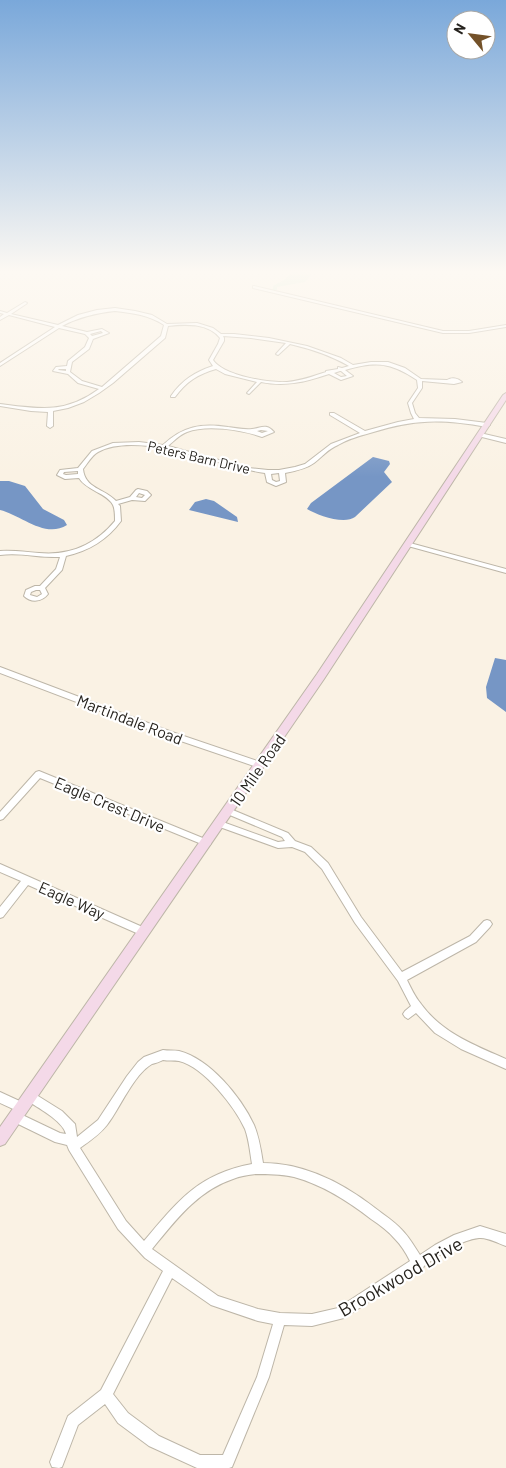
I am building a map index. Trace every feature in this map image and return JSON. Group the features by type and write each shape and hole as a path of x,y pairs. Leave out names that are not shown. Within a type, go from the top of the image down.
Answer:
{"main road":[{"name":"10 Mile Road","path":"0,1139 207,843 410,545 506,395"}],"street":[{"path":"0,365 37,341"},
{"path":"90,341 88,348 70,362 68,370 80,382 101,388"},
{"path":"0,405 41,411 78,404 101,388 159,341"},
{"path":"220,341 220,346 212,354 211,360 216,368 231,374 260,381 288,383 351,365 392,365 413,373 420,380 449,381"},
{"path":"271,341 328,352 340,357 351,365"},
{"path":"278,354 288,344"},
{"path":"172,396 190,376 216,368"},
{"path":"328,372 341,378 351,376 340,368"},
{"path":"417,419 410,403 420,388 420,380"},
{"path":"249,392 260,381"},
{"path":"50,426 51,410"},
{"path":"332,414 364,433"},
{"name":"Peters Barn Drive","path":"116,503 90,488 80,476 65,477 60,474 62,471 80,469 91,455 116,444 134,442 164,447 268,472 282,471 307,465 333,445 364,433 391,424 424,418 484,430 506,441"},
{"path":"164,447 177,436 200,427 226,426 253,431"},
{"path":"80,469 80,476"},
{"name":"Peters Barn Drive","path":"268,472 269,481 276,484 283,482 282,471"},
{"path":"0,553 63,555 93,545 107,534 119,516 116,503 132,498"},
{"path":"410,545 506,571"},
{"path":"42,588 60,569 63,555"},
{"name":"Martindale Road","path":"0,670 169,734 260,765"},
{"name":"Eagle Crest Drive","path":"0,817 39,774 207,843"},
{"path":"228,812 285,835 292,844"},
{"path":"220,824 278,845 292,844 308,849 325,866 354,922 401,978 417,1007 438,1030 465,1046 506,1064"},
{"name":"Eagle Way","path":"0,868 144,932"},
{"path":"0,914 27,880"},
{"path":"401,978 474,939 487,924"},
{"path":"408,1014 417,1007"},
{"path":"0,1097 23,1107 59,1138 72,1143 95,1131 147,1061 163,1054 175,1055 209,1073 223,1086 249,1127 258,1168"},
{"name":"Brookwood Drive","path":"23,1107 58,1115 71,1128 72,1143 122,1225 145,1250 170,1270 215,1300 258,1315 280,1319 312,1320 340,1314 447,1245 480,1232 506,1240"},
{"path":"145,1250 174,1215 201,1190 236,1172 258,1168 276,1168 308,1176 331,1185 358,1201 402,1238 419,1264"},
{"path":"57,1462 74,1421 106,1395 170,1270"},
{"path":"106,1395 123,1418 154,1441 199,1462 227,1462 260,1386 280,1319"}],"water":[{"path":"373,457 389,461 390,464 384,472 392,482 355,517 338,520 307,509 311,503"},
{"path":"0,481 9,481 25,486 43,509 64,520 67,525 59,529 42,528 0,510"},
{"path":"206,499 214,501 237,517 238,522 189,510 195,502"},
{"path":"495,658 506,660 506,712 487,698 486,687"}]}
